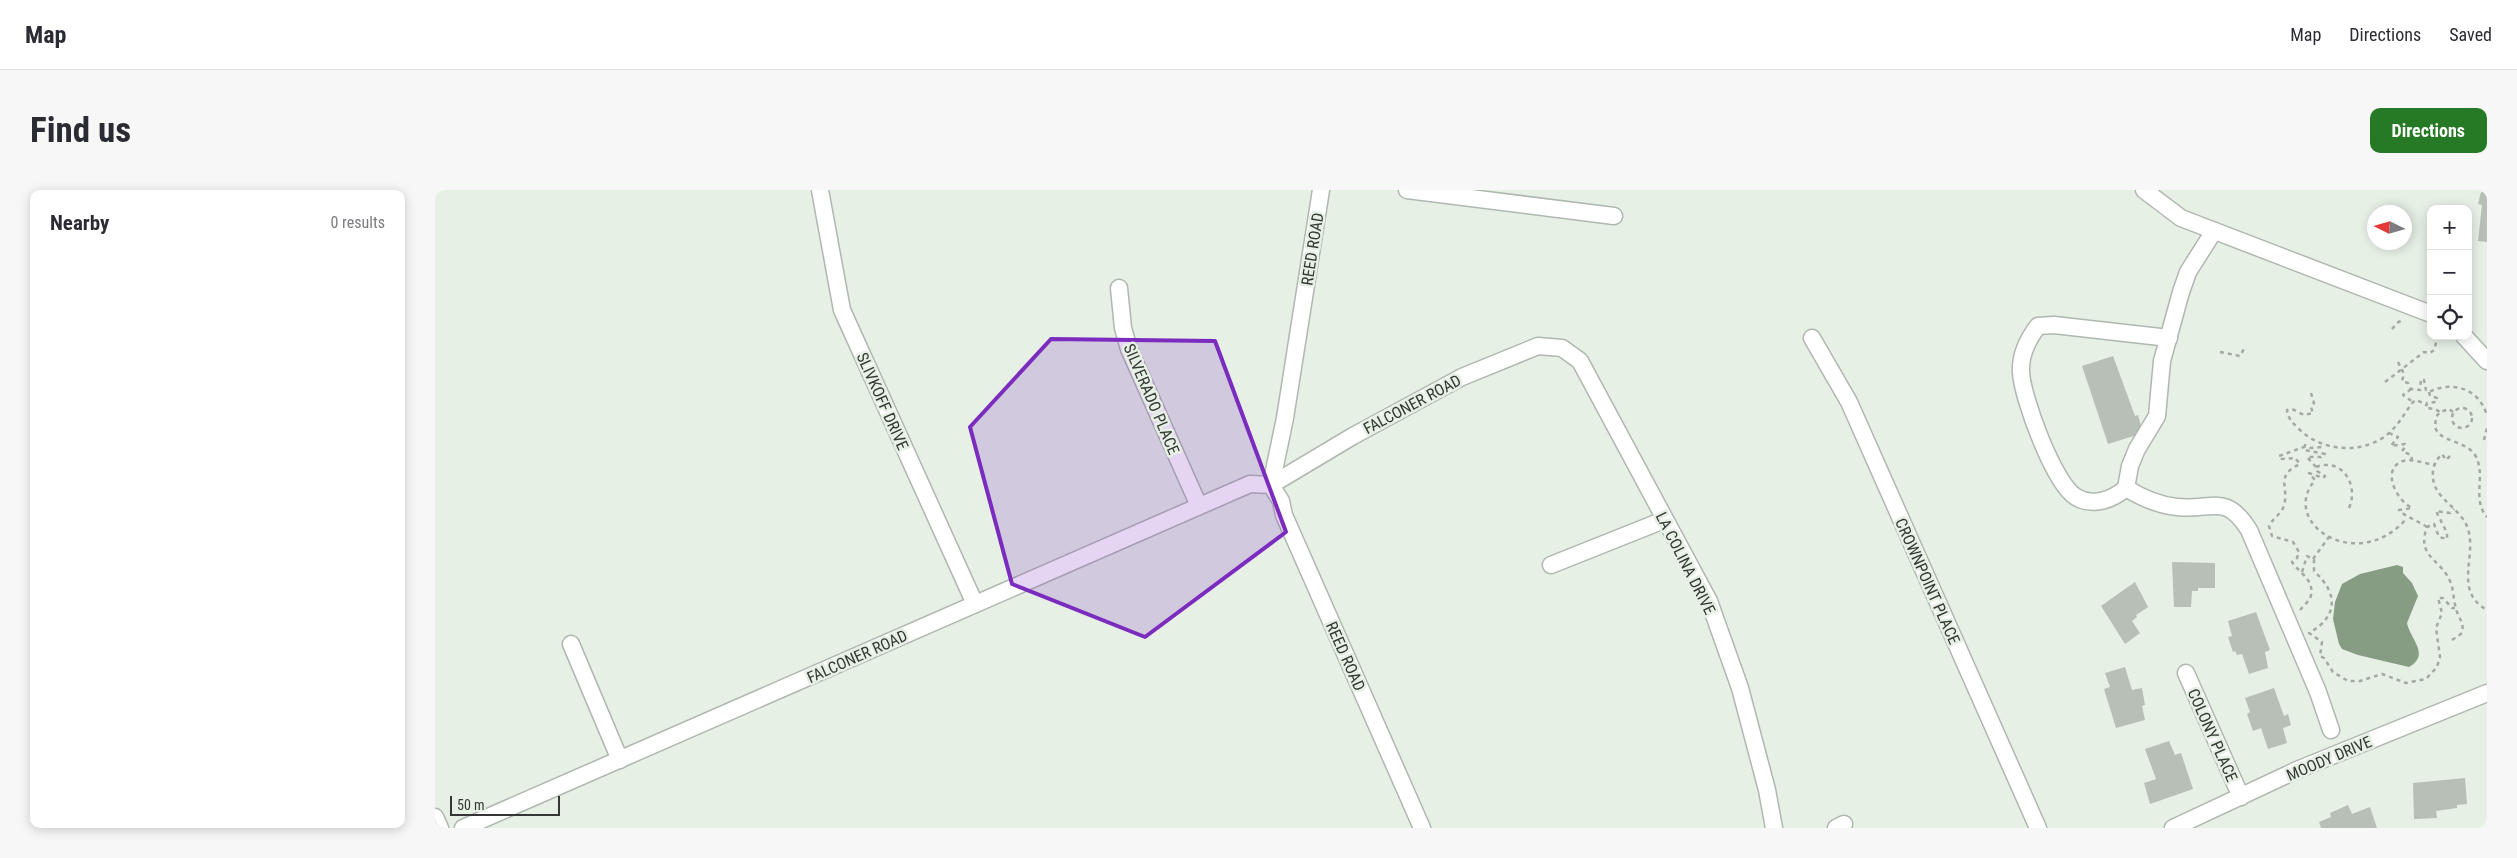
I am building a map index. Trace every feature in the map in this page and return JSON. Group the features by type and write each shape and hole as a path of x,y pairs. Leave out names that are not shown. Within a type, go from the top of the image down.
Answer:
{"street":[{"name":"SLIVKOFF DRIVE","path":"820,190 842,310 975,604"},
{"name":"REED ROAD","path":"1321,190 1285,418 1271,485 1281,501 1288,524 1422,828"},
{"path":"1407,190 1614,216"},
{"path":"2144,190 2181,218 2427,312"},
{"path":"2169,338 2054,324 2038,326 2025,348 2021,372 2023,389 2043,444 2059,478 2075,497 2090,502 2102,501 2117,496 2125,488 2130,466 2137,449 2157,416 2162,361 2169,338 2188,272 2214,231"},
{"name":"SILVERADO PLACE","path":"1119,288 1123,328 1129,349 1199,506"},
{"name":"CROWNPOINT PLACE","path":"1812,338 1849,402 2038,828"},
{"path":"2468,340 2487,361"},
{"name":"FALCONER ROAD","path":"463,828 1250,484 1271,485 1353,436 1462,377 1538,346 1562,348"},
{"name":"LA COLINA DRIVE","path":"1562,348 1580,361 1709,601 1740,688 1767,790 1774,828"},
{"path":"2125,488 2147,500 2165,505 2180,508 2208,504 2227,507 2239,515 2249,530 2307,666 2331,730"},
{"path":"1551,565 1664,520"},
{"path":"571,644 620,760"},
{"name":"COLONY PLACE","path":"2186,672 2241,796"},
{"name":"MOODY DRIVE","path":"2173,828 2297,770 2487,693"},
{"path":"435,817 439,828"}],"path":[{"path":"2385,382 2402,368 2417,360 2417,357 2424,352 2430,353 2434,350 2437,340"},
{"path":"2220,352 2240,356 2245,347"},
{"path":"2398,362 2404,374 2402,381 2408,383 2411,389"},
{"path":"2426,405 2435,402 2437,398 2430,396 2426,390 2424,380 2421,379 2419,390 2411,389 2403,395 2413,402 2417,400 2426,405 2426,408 2435,409 2440,412 2449,410 2453,412"},
{"path":"2429,392 2447,386 2466,390 2475,395 2481,402 2487,416"},
{"path":"2311,394 2314,403 2311,407 2313,413 2303,415 2292,409 2287,410 2288,418 2310,438 2337,448 2361,447 2389,433 2409,410 2413,402"},
{"path":"2459,408 2467,408 2472,414 2471,422 2465,428 2457,427 2452,421 2453,412 2459,408"},
{"path":"2440,412 2434,422 2436,430 2443,437 2468,447 2481,466 2480,503 2487,517"},
{"path":"2484,440 2487,428"},
{"path":"2389,433 2397,436 2399,439 2391,443 2391,446 2405,444 2406,446 2402,451 2411,455 2412,460"},
{"path":"2299,611 2308,603 2312,594 2309,579 2292,562 2297,558 2299,552 2293,542 2272,536 2269,526 2284,504 2283,483 2286,474 2300,464 2295,458 2280,459 2279,456 2305,445 2311,448 2323,447 2323,444"},
{"path":"2304,447 2304,450 2325,454 2324,456 2307,458 2316,467 2317,471 2325,476 2323,478 2309,473 2315,480 2307,491 2306,508 2311,521 2329,537 2351,544 2365,544 2388,536 2407,518 2414,518 2427,527"},
{"path":"2450,456 2446,460 2442,454 2434,466 2435,487 2444,501 2455,509 2467,526 2471,549 2467,573 2468,586 2474,599 2487,610"},
{"path":"2407,518 2399,509 2412,508 2397,496 2392,476 2400,462 2412,460 2434,466"},
{"path":"2316,467 2332,466 2347,475 2353,491 2349,508"},
{"path":"2427,527 2434,524 2439,536 2447,539 2447,533 2436,511 2450,513 2455,509"},
{"path":"2427,527 2424,539 2425,549 2450,581 2455,608 2463,626 2461,634 2452,640"},
{"path":"2329,537 2313,559 2314,571 2328,585 2331,606 2322,625 2309,633 2322,642 2319,656 2324,658 2333,672 2348,681 2360,681 2382,674 2405,683 2426,679 2437,667 2440,657 2435,628 2441,613 2438,598 2443,598 2452,608 2455,608"},
{"path":"2302,572 2307,556 2313,559"}],"highlighted area":[{"path":"1051,339 1215,341 1286,532 1145,637 1012,584 970,427"}],"shaded area":[{"path":"2397,565 2403,567 2403,573 2412,583 2418,596 2407,623 2419,652 2415,662 2409,667 2358,655 2342,649 2333,619 2335,602 2342,584 2360,574"}],"building":[{"path":"2481,192 2487,193 2487,242 2478,241 2482,205 2478,204"},
{"path":"2113,356 2135,416 2138,415 2143,433 2108,444 2082,366"},
{"path":"2172,562 2215,563 2215,588 2198,588 2198,591 2192,591 2191,607 2174,607"},
{"path":"2135,582 2148,607 2136,615 2137,617 2132,621 2140,633 2125,644 2101,606"},
{"path":"2256,612 2270,650 2265,652 2268,668 2249,674 2242,654 2237,655 2235,651 2233,652 2228,637 2232,636 2228,621"},
{"path":"2125,667 2132,690 2142,688 2145,705 2142,706 2145,720 2116,728 2104,689 2110,687 2105,673"},
{"path":"2274,688 2284,716 2288,714 2291,725 2283,728 2287,743 2268,749 2261,728 2253,731 2247,714 2250,712 2245,698"},
{"path":"2169,741 2175,755 2181,753 2193,789 2150,804 2144,783 2156,779 2145,749"},
{"path":"2465,778 2467,804 2457,805 2457,808 2436,811 2437,818 2414,819 2413,783"},
{"path":"2348,805 2352,814 2370,807 2377,828 2321,828 2319,822 2331,817 2330,813"}]}
